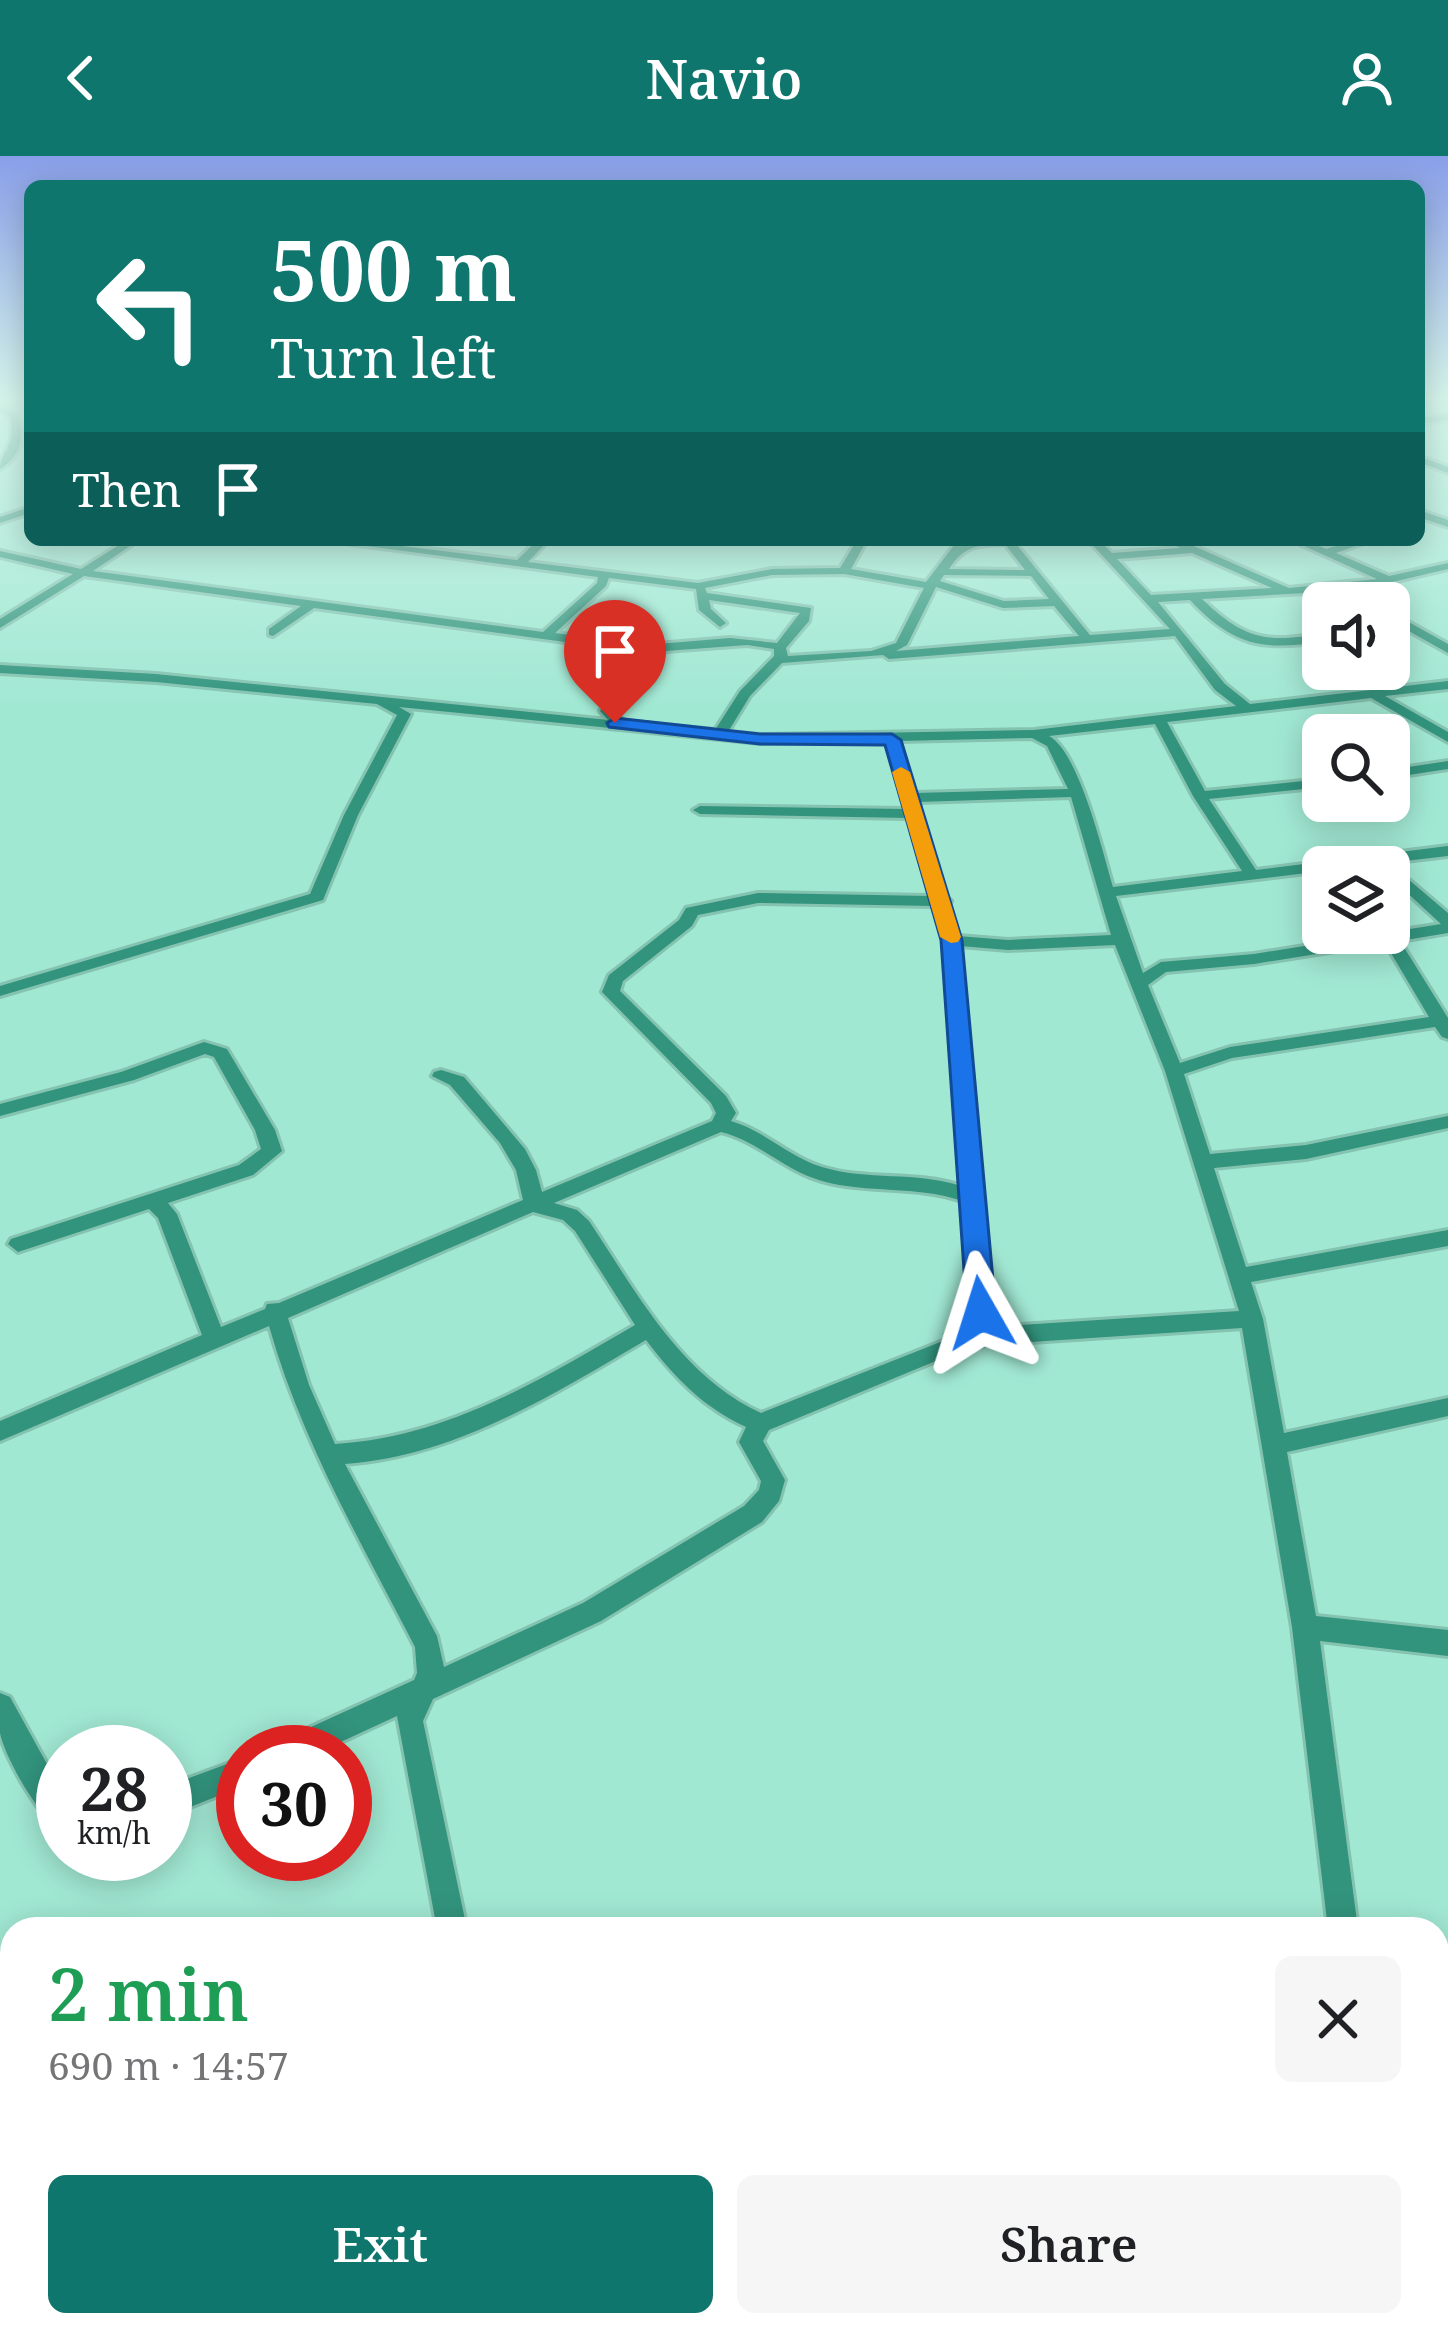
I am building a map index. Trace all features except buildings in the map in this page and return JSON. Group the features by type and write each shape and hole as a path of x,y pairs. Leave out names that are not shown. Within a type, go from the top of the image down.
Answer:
{"street":[{"path":"0,624 125,546"},
{"path":"374,546 604,573 807,610 720,734"},
{"path":"406,550 411,546"},
{"path":"520,563 538,546"},
{"path":"844,571 859,546"},
{"path":"907,649 935,580 960,546"},
{"path":"1012,546 1088,640"},
{"path":"1098,546 1157,605 1220,687 1249,710"},
{"path":"1185,546 1276,591"},
{"path":"1312,546 1388,580"},
{"path":"1325,553 1348,546"},
{"path":"1107,556 1194,550"},
{"path":"0,554 85,573 646,649 691,643 762,643 780,652 872,655 1175,632"},
{"path":"0,569 19,559"},
{"path":"1379,582 1448,566"},
{"path":"702,591 772,572 844,571 935,580 1034,573"},
{"path":"1424,572 1448,584"},
{"path":"546,635 602,584 604,573"},
{"path":"935,580 1003,605 1056,602"},
{"path":"702,591 706,610 720,622"},
{"path":"1120,637 1157,605 1302,591"},
{"path":"1196,600 1216,620 1255,644 1302,639"},
{"path":"0,604 26,607"},
{"path":"273,632 311,604"},
{"path":"1410,629 1448,649"},
{"path":"620,725 607,711 619,694 650,671 646,649"},
{"path":"0,669 142,676 760,739 1050,736 1448,685"},
{"path":"1376,697 1448,738"},
{"path":"0,991 317,897 351,815 404,714 368,699"},
{"path":"1160,721 1200,796 1253,876"},
{"path":"1050,736 1076,793 1121,940 1174,1071 1252,1318 1305,1627 1341,1917"},
{"path":"892,740 951,940 982,1321 972,1337"},
{"path":"1410,771 1448,765"},
{"path":"1200,796 1302,785"},
{"path":"700,810 910,806 1076,793"},
{"path":"1410,859 1448,851"},
{"path":"1109,892 1302,872"},
{"path":"1410,889 1448,925"},
{"path":"0,1431 275,1310 719,1125 726,1113 719,1100 611,992 615,979 686,923 692,911 758,898 943,901"},
{"path":"1410,933 1448,925"},
{"path":"951,940 1008,945 1121,940"},
{"path":"1139,984 1161,967 1302,951"},
{"path":"1174,1071 1230,1053 1443,1027 1400,954"},
{"path":"0,1110 127,1076 204,1048 220,1053 266,1130 272,1150 246,1170 18,1244"},
{"path":"441,1076 457,1081 525,1163 534,1185 533,1205"},
{"path":"1201,1162 1306,1152 1448,1122"},
{"path":"719,1125 748,1132 814,1173 938,1185 969,1196"},
{"path":"938,1185 967,1168"},
{"path":"154,1202 166,1214 214,1339"},
{"path":"533,1205 570,1215 582,1226 650,1327 723,1408 760,1424"},
{"path":"1238,1276 1448,1238"},
{"path":"275,1310 296,1385 428,1645 431,1674 409,1720 450,1917"},
{"path":"981,1313 1004,1333"},
{"path":"345,1725 592,1612 753,1514 770,1494 773,1480 751,1442 760,1424 972,1337 1252,1318"},
{"path":"328,1454 398,1451 527,1398 650,1327"},
{"path":"1275,1445 1448,1407"},
{"path":"1305,1627 1448,1643"},
{"path":"0,1706 36,1777"}],"slow traffic":[{"path":"901,772 951,937"}],"route":[{"path":"615,723 760,739 892,740 951,940 981,1313"}]}
